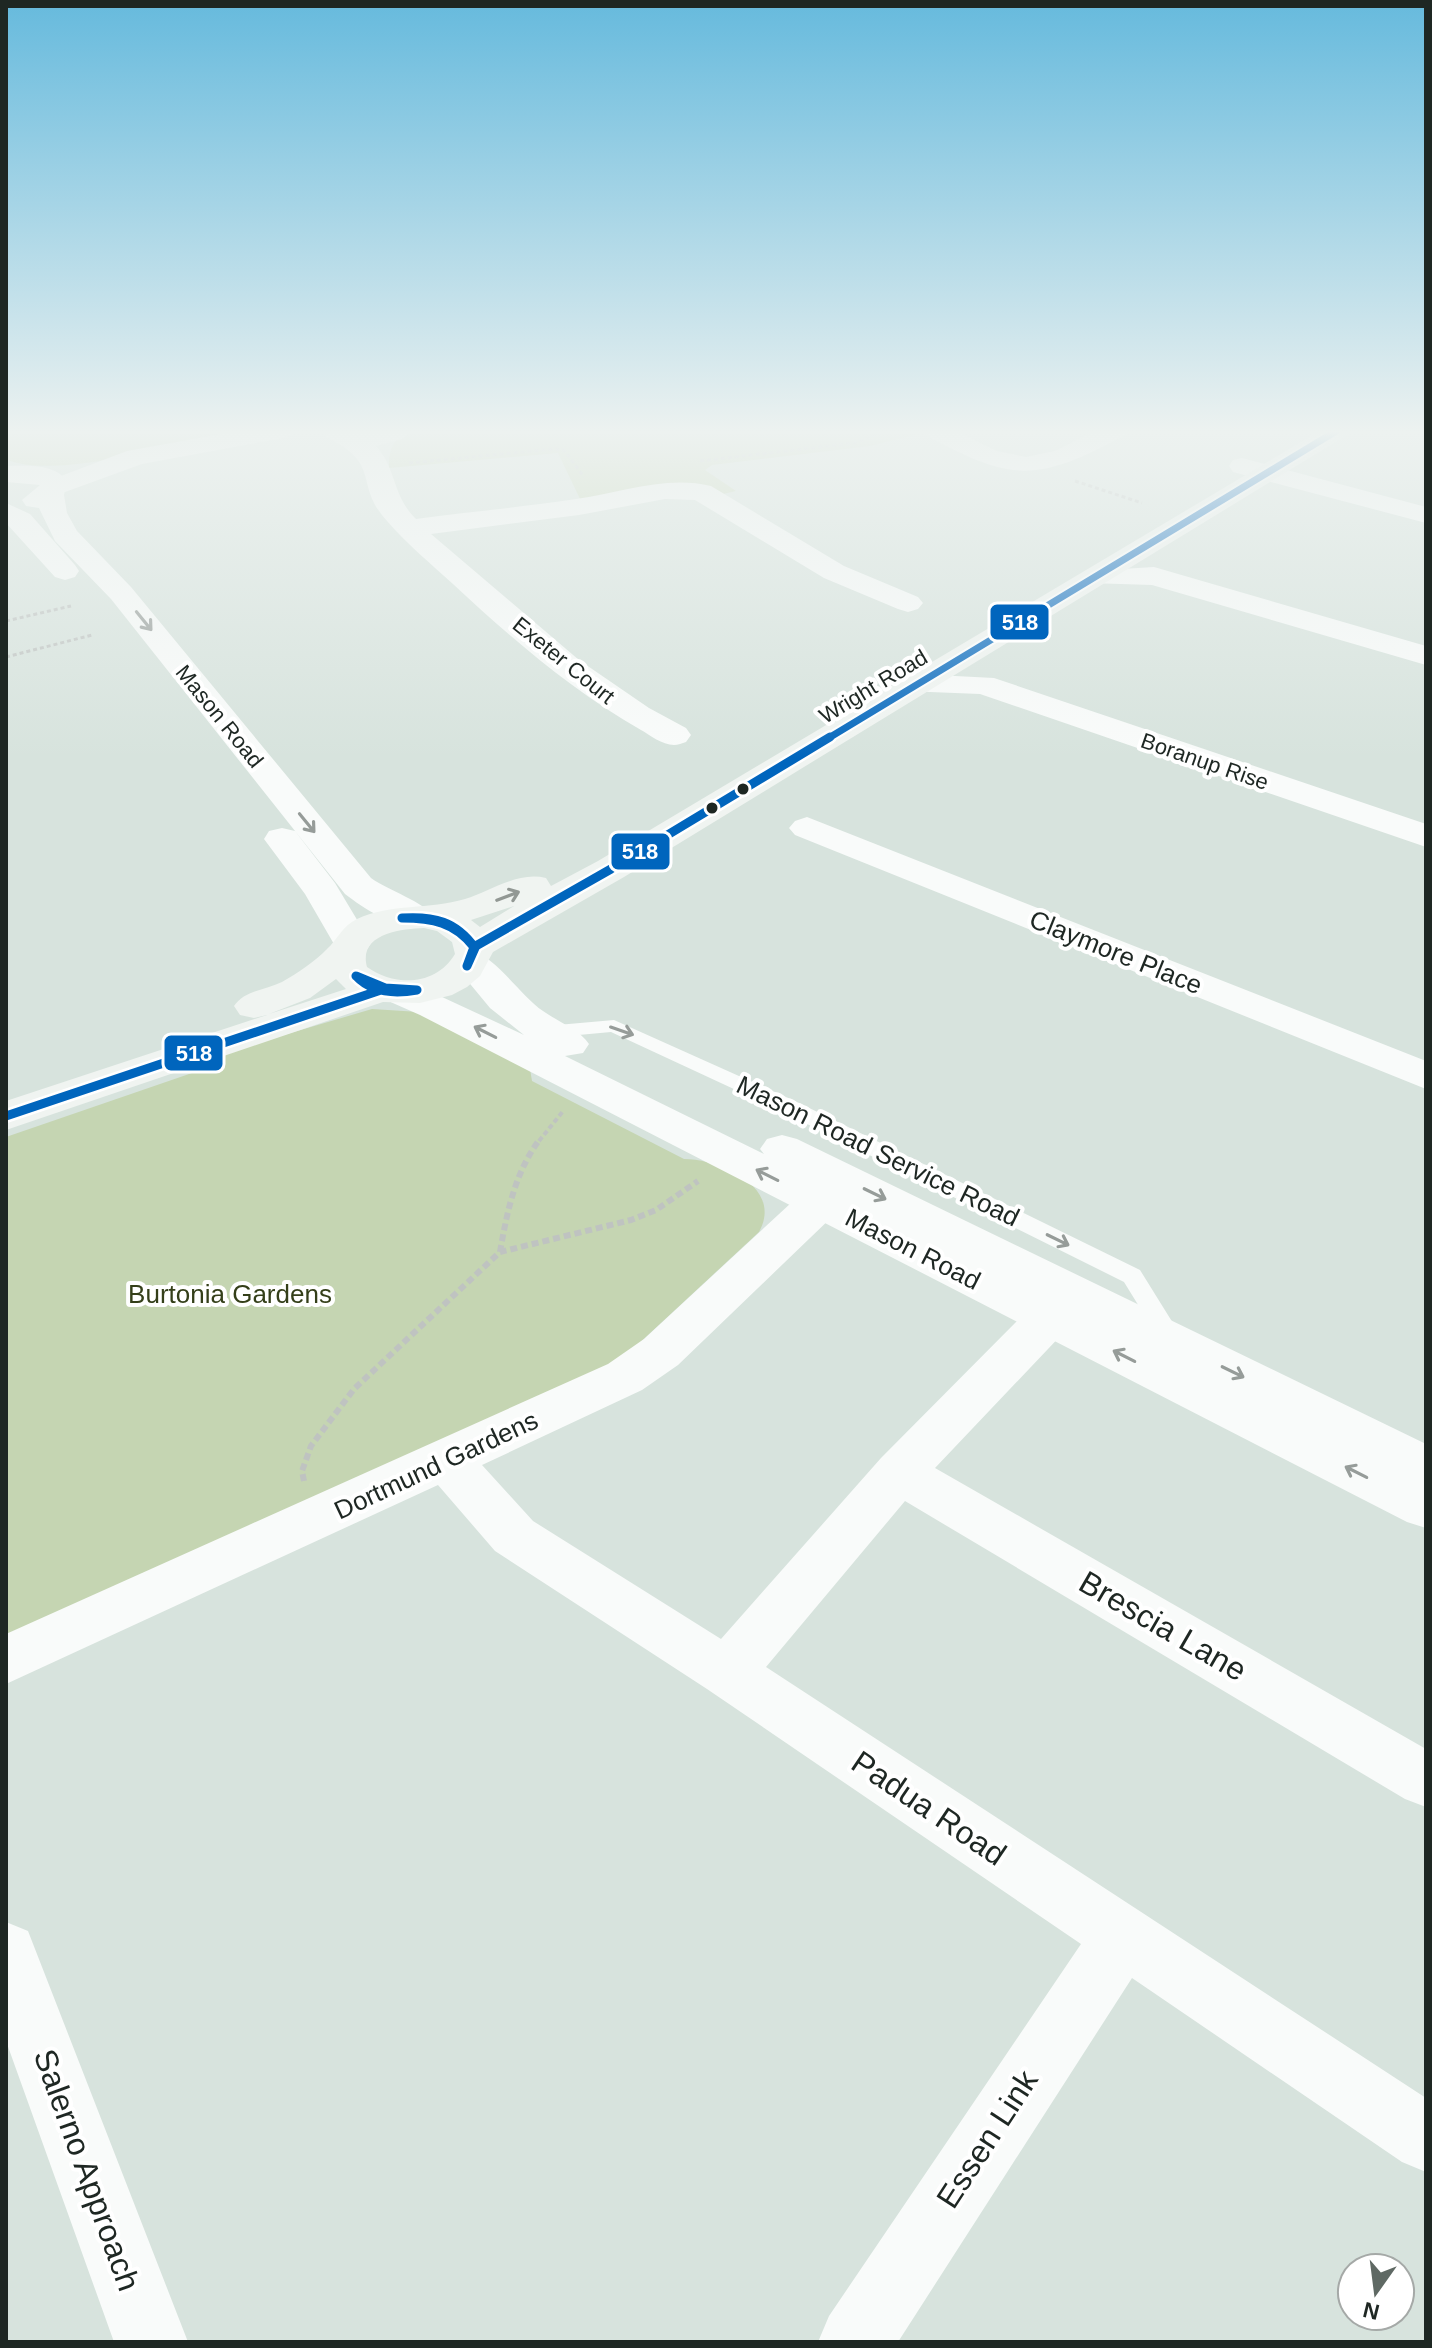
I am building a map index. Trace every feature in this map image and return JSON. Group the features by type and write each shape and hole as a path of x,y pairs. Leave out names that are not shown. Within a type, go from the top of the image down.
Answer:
{"main road":[{"name":"Wright Road","path":"349,948 378,925 424,918 509,897 565,869 1133,540"},
{"name":"Wright Road","path":"390,991 442,985 460,975 473,955 522,917 611,869 960,657 1099,577 1146,564 1174,540"},
{"path":"424,918 461,929 473,955"},
{"path":"349,948 347,965 353,975 390,991"},
{"path":"6,1092 280,997 304,985 349,948"},
{"path":"6,1116 390,991"}],"street":[{"name":"Mason Road","path":"39,540 145,663 231,777 308,871 349,948"},
{"name":"Mason Road","path":"69,540 121,593 358,886 375,899 424,918"},
{"name":"Exeter Court","path":"422,540 589,684 630,712 674,735"},
{"path":"780,540 834,572 908,603"},
{"path":"1146,564 1426,656"},
{"path":"960,657 983,685"},
{"name":"Boranup Rise","path":"916,684 983,685 1426,836"},
{"name":"Claymore Place","path":"807,828 1426,1076"},
{"name":"Mason Road","path":"473,955 498,996 546,1032 1426,1467"},
{"name":"Mason Road","path":"390,991 434,1006 1426,1507"},
{"name":"Dortmund Gardens","path":"6,1660 447,1461 637,1369 661,1352 820,1202"},
{"path":"727,1672 899,1472 1049,1318"},
{"name":"Padua Road","path":"447,1461 514,1536 727,1672 1426,2138"},
{"name":"Brescia Lane","path":"899,1472 1426,1780"},
{"name":"Essen Link","path":"855,2342 1122,1938"},
{"name":"Salerno Approach","path":"7,1962 151,2342"}],"path":[{"path":"6,621 71,606"},
{"path":"6,657 92,635"},
{"path":"500,1252 514,1180 545,1132 569,1105"},
{"path":"302,1477 310,1448 354,1389 500,1252 631,1220 656,1210 705,1176"}],"green space":[{"name":"Burtonia Gardens","path":"372,1009 419,1012 530,1069 532,1081 684,1159 699,1160 730,1170 756,1189 763,1202 764,1216 759,1232 619,1362 6,1636 6,1137 192,1073 206,1058"}],"transit line":[{"name":"518","path":"474,947 611,869 1157,540"},
{"name":"518","path":"402,918 425,917 453,925 475,948 467,966"},
{"name":"518","path":"402,918 443,922 460,931 474,947 467,966"},
{"name":"518","path":"356,976 385,988 417,990"},
{"name":"518","path":"356,976 368,986 384,991 417,990"},
{"name":"518","path":"6,1116 381,990"}]}
